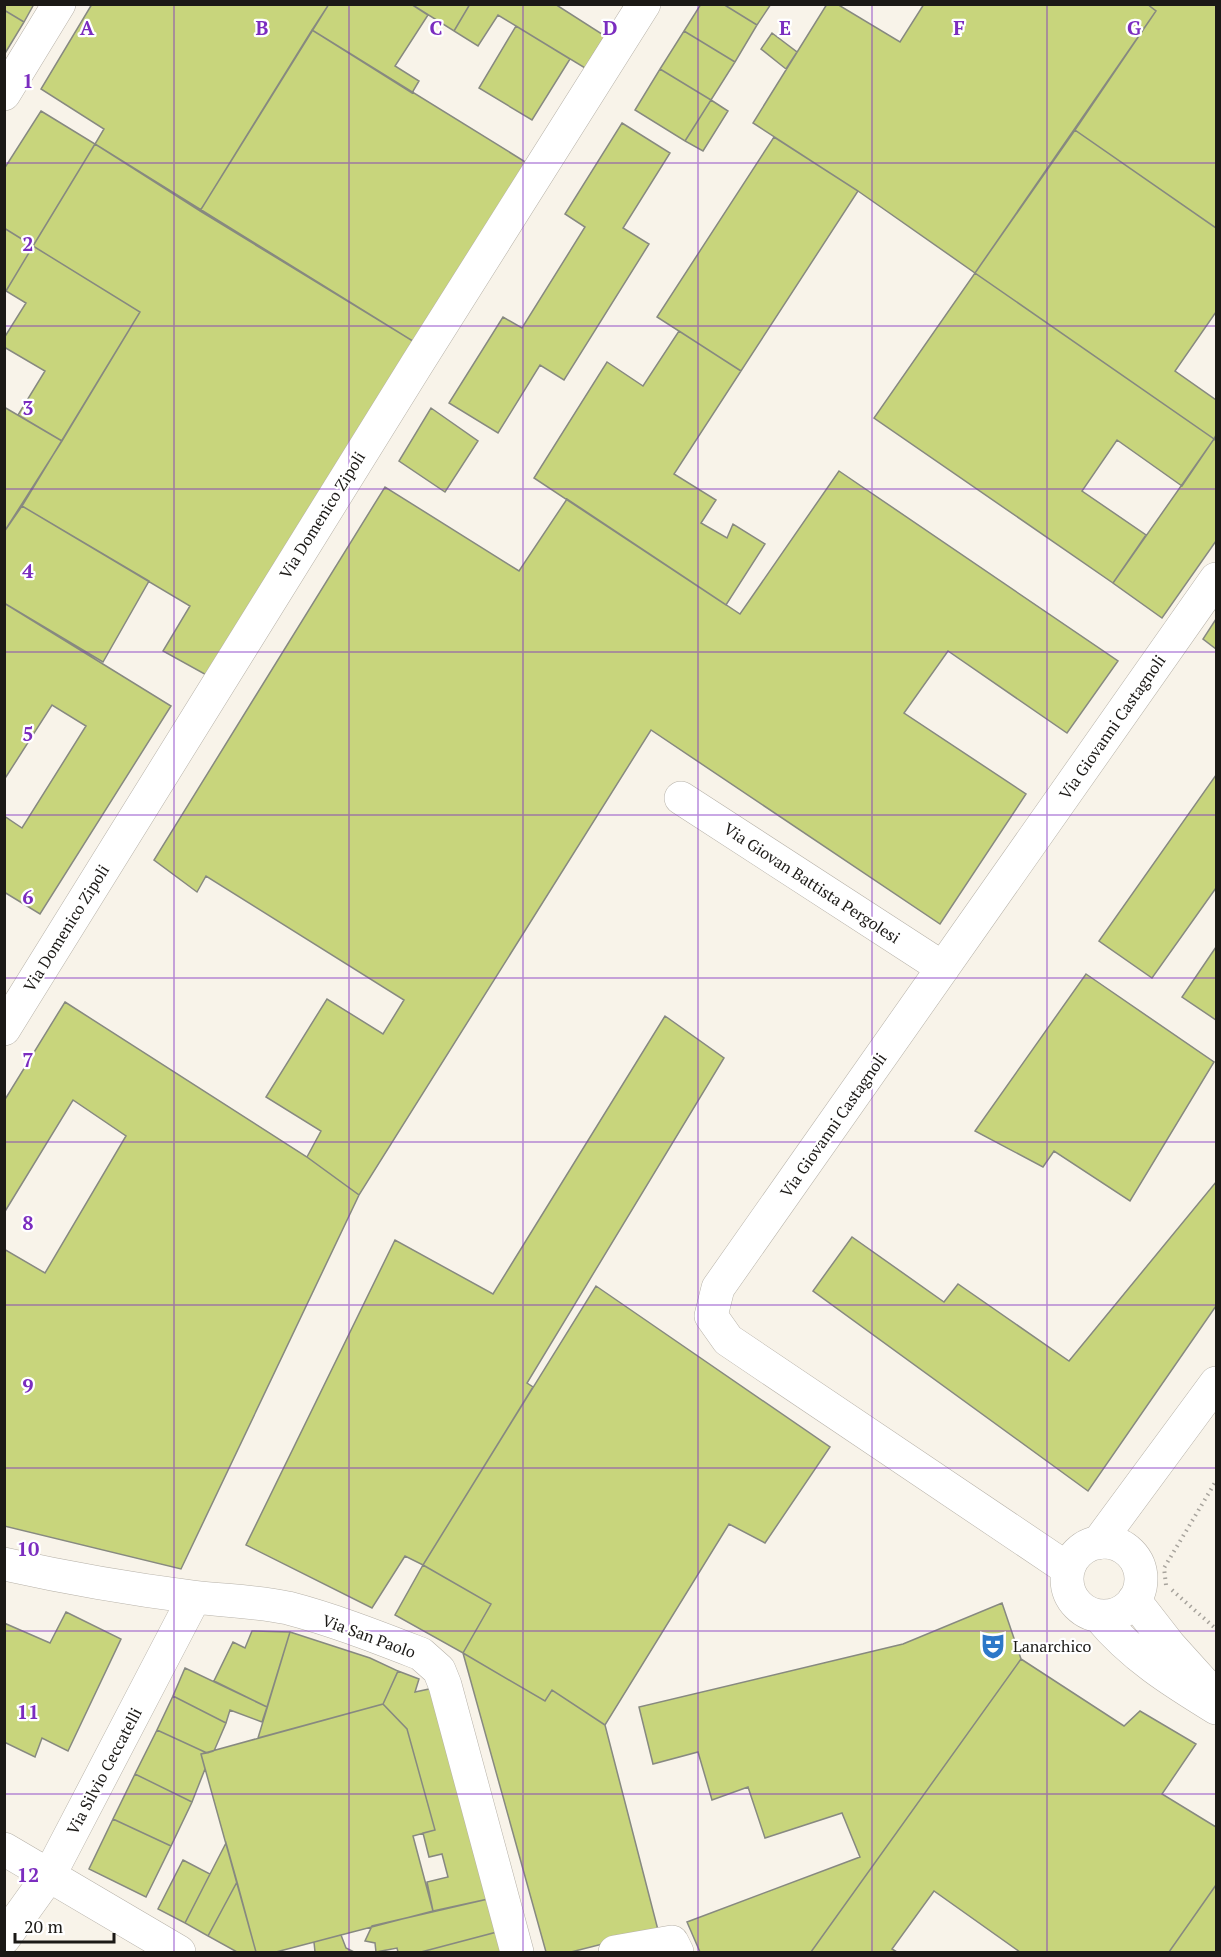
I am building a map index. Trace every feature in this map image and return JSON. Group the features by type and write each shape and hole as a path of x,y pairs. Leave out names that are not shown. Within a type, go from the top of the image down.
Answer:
{"street":[{"path":"4,94 59,4"},
{"name":"Via Domenico Zipoli","path":"4,1029 404,384 644,4"},
{"name":"Via Giovanni Castagnoli","path":"1068,1569 728,1340 711,1316 718,1288 1216,579"},
{"name":"Via Giovan Battista Pergolesi","path":"681,798 943,968"},
{"path":"1098,1543 1216,1383"},
{"path":"1099,1616 1119,1613 1134,1600 1141,1580 1136,1561 1126,1550 1114,1544 1098,1543 1078,1552 1068,1569 1067,1582 1072,1598 1078,1606 1099,1616 1119,1641 1165,1677 1216,1708"},
{"name":"Via San Paolo","path":"4,1564 56,1576 194,1598 258,1603 287,1608 344,1624 421,1654 431,1662 445,1685 517,1953"},
{"name":"Via Silvio Ceccatelli","path":"4,1938 50,1874 194,1598"},
{"path":"1134,1600 1169,1645 1216,1698"},
{"path":"4,1849 50,1874 179,1953"},
{"path":"615,1953 672,1942 676,1953"}],"path":[{"path":"1216,1480 1164,1568 1166,1585 1216,1629"}],"building":[{"path":"4,4 34,4 24,22 4,10"},
{"path":"92,4 329,4 200,211 95,144 104,129 41,89"},
{"path":"329,4 411,4 428,15 395,66 419,81 412,93 312,30"},
{"path":"411,4 470,4 454,31"},
{"path":"470,4 555,4 605,36 585,68 498,15 478,46 454,31"},
{"path":"701,4 723,4 757,25 735,62 684,31"},
{"path":"723,4 771,4 757,25"},
{"path":"827,4 837,4 900,42 924,4 1147,4 1156,11 975,273 858,191 753,123"},
{"path":"1147,4 1216,4 1216,228 1075,130 1156,11"},
{"path":"4,10 24,22 4,55"},
{"path":"516,26 570,59 532,120 479,88"},
{"path":"312,30 527,163 416,343 200,211"},
{"path":"684,31 735,62 711,100 660,69"},
{"path":"772,33 797,52 786,69 761,49"},
{"path":"660,69 711,100 685,141 635,110"},
{"path":"711,100 728,111 703,151 685,141"},
{"path":"41,111 95,144 33,246 4,228 4,169"},
{"path":"622,123 670,153 623,228 649,244 564,380 540,365 498,433 449,403 503,317 522,328 585,227 565,214"},
{"path":"1075,130 1216,228 1216,312 1175,371 1216,400 1214,439 975,273"},
{"path":"774,137 858,191 741,371 657,317"},
{"path":"95,144 416,343 210,677 163,651 190,606 22,506 140,312 33,246"},
{"path":"4,228 33,246 6,291 4,290"},
{"path":"33,246 140,312 62,441 18,415 45,371 4,347 4,338 26,303 6,291"},
{"path":"975,273 1214,439 1182,486 1117,440 1082,491 1146,535 1113,583 874,418"},
{"path":"679,331 741,371 674,474 716,500 701,523 727,538 733,524 765,544 726,605 534,478 607,362 643,386"},
{"path":"4,407 62,441 4,532"},
{"path":"431,408 478,441 445,492 399,461"},
{"path":"1214,439 1216,440 1216,541 1162,618 1113,583"},
{"path":"839,471 1118,661 1067,733 948,651 904,713 1026,794 940,924 651,730 359,1195 307,1157 321,1131 266,1097 327,999 383,1034 404,1000 206,876 197,892 154,860 385,487 519,571 567,499 740,614"},
{"path":"22,506 149,581 103,662 4,603 4,532"},
{"path":"4,603 171,706 40,914 4,892 4,816 22,828 86,726 52,705 4,780"},
{"path":"1216,619 1216,649 1203,639"},
{"path":"1216,775 1216,888 1152,978 1099,941"},
{"path":"1216,947 1216,1020 1182,997"},
{"path":"1086,974 1214,1062 1130,1201 1054,1151 1043,1167 975,1131"},
{"path":"65,1002 307,1157 359,1195 181,1569 4,1526 4,1249 45,1273 126,1136 73,1100 4,1213 4,1101"},
{"path":"665,1016 724,1058 527,1383 533,1387 423,1565 405,1556 372,1608 246,1545 395,1240 493,1294"},
{"path":"1216,1182 1216,1306 1088,1491 813,1291 852,1237 944,1302 958,1284 1069,1361"},
{"path":"596,1286 830,1447 765,1543 729,1524 605,1725 552,1690 545,1701 463,1653 491,1604 423,1565"},
{"path":"423,1565 491,1604 463,1653 395,1615"},
{"path":"1002,1603 1021,1659 811,1952 700,1952 687,1922 860,1857 842,1813 765,1838 748,1787 712,1800 698,1752 653,1764 639,1707 903,1644"},
{"path":"66,1612 121,1639 68,1751 42,1738 35,1757 4,1742 4,1623 50,1643"},
{"path":"252,1631 290,1632 267,1707 214,1681 233,1642 245,1648"},
{"path":"290,1632 370,1658 398,1671 383,1704 258,1738"},
{"path":"463,1653 545,1701 552,1690 605,1725 658,1930 571,1952 546,1952"},
{"path":"1021,1659 1124,1726 1140,1711 1196,1744 1162,1794 1216,1827 1216,1885 1169,1952 1020,1952 934,1891 892,1949 897,1952 811,1952"},
{"path":"185,1668 267,1707 262,1722 230,1710 226,1723 173,1696"},
{"path":"398,1671 419,1679 415,1692 434,1688 488,1899 433,1911 427,1882 448,1877 442,1854 429,1857 423,1833 435,1830 407,1729 383,1704"},
{"path":"173,1696 226,1723 214,1751 207,1753 157,1730"},
{"path":"383,1704 407,1729 435,1830 413,1836 433,1911 276,1952 256,1952 201,1754"},
{"path":"157,1730 207,1753 201,1754 205,1769 192,1802 135,1774"},
{"path":"135,1774 192,1802 171,1846 113,1819"},
{"path":"113,1819 171,1846 146,1897 89,1869"},
{"path":"226,1843 237,1882 208,1936 185,1923"},
{"path":"183,1860 210,1874 185,1923 158,1909"},
{"path":"237,1882 256,1952 237,1952 208,1936"},
{"path":"1216,1885 1216,1952 1169,1952"},
{"path":"488,1899 497,1932 421,1952 398,1952 397,1948 376,1952 375,1943 365,1941 372,1926"},
{"path":"497,1932 503,1952 421,1952"},
{"path":"341,1935 346,1948 354,1952 315,1952 314,1942"}],"place":[{"name":"Lanarchico","path":"993,1646"}]}
